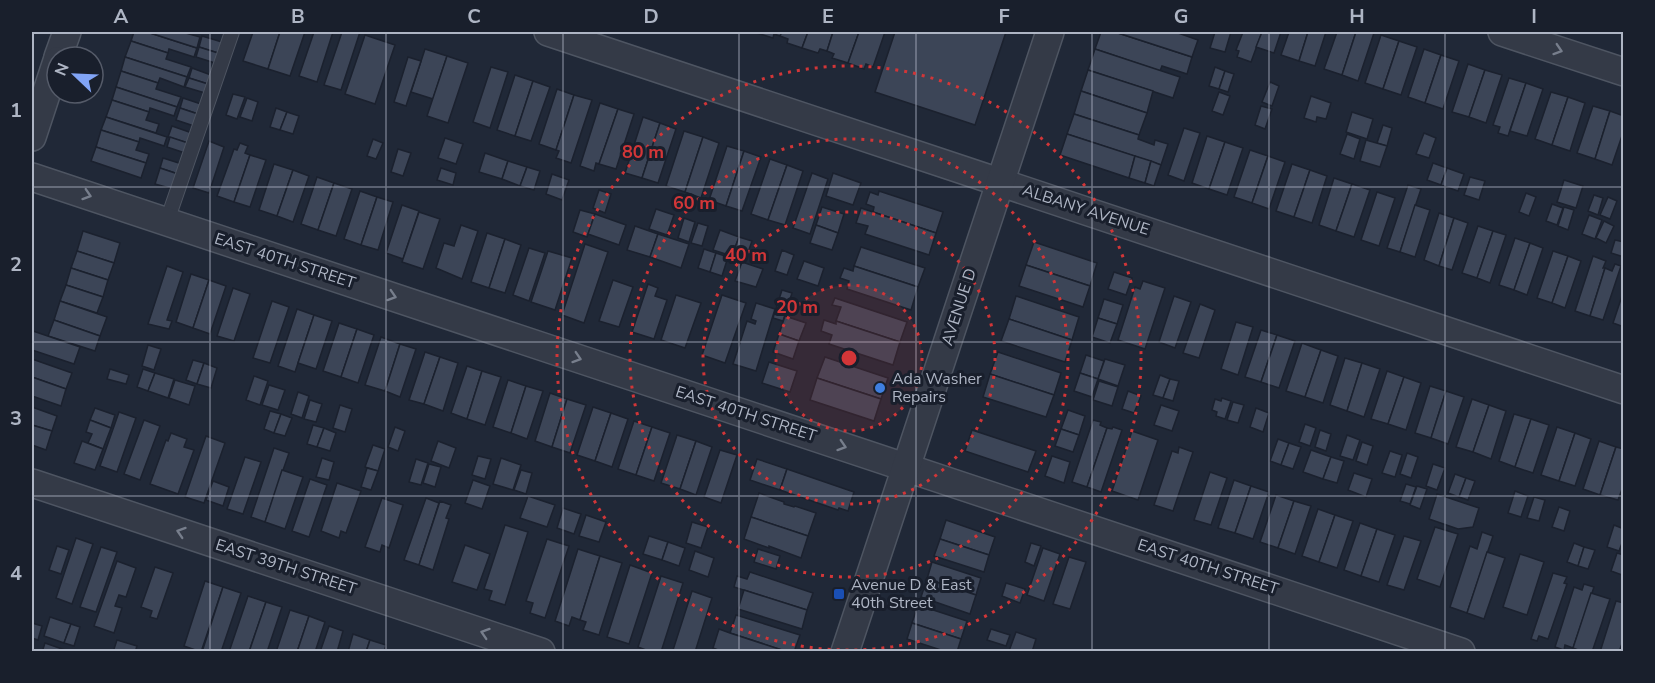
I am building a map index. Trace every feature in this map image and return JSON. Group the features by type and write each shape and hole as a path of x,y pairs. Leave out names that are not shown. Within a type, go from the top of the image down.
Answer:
{"street":[{"name":"ALBANY AVENUE","path":"548,32 1623,390"},
{"name":"AVENUE D","path":"844,651 1050,32"},
{"path":"1502,32 1623,72"},
{"path":"32,137 45,97"},
{"name":"EAST 40TH STREET","path":"32,177 1461,651"},
{"name":"EAST 39TH STREET","path":"32,483 541,651"}],"lane":[{"path":"167,221 232,32"}],"building":[{"path":"134,32 147,32 197,48 194,57 169,49 168,53 131,41"},
{"path":"147,32 182,32 200,37 197,48"},
{"path":"253,32 280,32 268,69 243,61"},
{"path":"280,32 305,32 290,76 268,69"},
{"path":"314,32 333,32 317,82 299,76"},
{"path":"342,32 360,32 341,90 324,85"},
{"path":"757,32 782,32 780,36 774,34 773,38"},
{"path":"782,32 808,32 802,48 787,43 788,39 780,36"},
{"path":"808,32 833,32 827,51 820,49 818,53 802,48"},
{"path":"833,32 859,32 848,63 832,58 834,54 827,51"},
{"path":"859,32 885,32 873,67 866,64 864,69 848,63"},
{"path":"895,32 1006,32 975,125 875,92"},
{"path":"1101,32 1115,32 1192,57 1187,74 1162,66 1160,71 1095,49"},
{"path":"1115,32 1178,32 1198,40 1192,57"},
{"path":"1215,32 1231,32 1225,52 1210,48"},
{"path":"1243,32 1262,32 1251,62 1237,57 1239,51 1236,50"},
{"path":"1262,32 1281,32 1274,53 1256,47"},
{"path":"1289,32 1308,32 1299,61 1281,55"},
{"path":"1308,32 1326,32 1315,66 1299,61"},
{"path":"1337,32 1356,32 1342,75 1324,69"},
{"path":"1356,32 1374,33 1358,81 1342,75"},
{"path":"365,35 395,45 375,104 345,94"},
{"path":"1381,35 1399,41 1383,89 1365,83"},
{"path":"202,36 222,42 218,53 199,47"},
{"path":"131,41 168,53 166,59 191,67 187,77 125,57"},
{"path":"1399,41 1417,47 1401,95 1383,89"},
{"path":"199,47 218,53 215,63 196,57"},
{"path":"425,49 447,56 433,99 411,92"},
{"path":"1095,49 1180,77 1173,98 1088,70"},
{"path":"1424,49 1441,55 1425,103 1408,97"},
{"path":"1441,55 1459,61 1443,109 1425,103"},
{"path":"447,56 468,63 448,123 427,116"},
{"path":"125,57 187,77 184,87 160,78 158,83 121,71"},
{"path":"408,57 421,61 406,106 394,102"},
{"path":"1468,64 1485,70 1469,117 1452,112"},
{"path":"491,67 508,72 490,128 473,122"},
{"path":"1215,67 1225,71 1219,89 1209,86"},
{"path":"192,68 211,75 208,84 189,78"},
{"path":"1088,70 1153,91 1147,113 1081,91"},
{"path":"1485,70 1502,75 1486,123 1469,117"},
{"path":"121,71 158,83 156,89 181,97 177,107 116,87"},
{"path":"1225,71 1234,74 1228,92 1219,89"},
{"path":"515,75 533,81 515,136 497,130"},
{"path":"189,78 208,84 205,93 185,87"},
{"path":"1509,78 1526,83 1508,136 1498,133 1500,127 1493,125"},
{"path":"533,81 550,87 531,141 515,136"},
{"path":"1270,82 1279,86 1272,106 1262,102"},
{"path":"1526,83 1543,89 1527,136 1510,131"},
{"path":"116,87 177,107 174,116 150,108 149,112 112,100"},
{"path":"557,89 574,95 556,150 539,144"},
{"path":"1081,91 1147,113 1139,135 1074,114"},
{"path":"1219,92 1230,96 1223,115 1212,111"},
{"path":"1551,92 1568,97 1552,145 1535,139"},
{"path":"233,94 245,97 237,119 226,115"},
{"path":"574,95 592,100 571,163 556,158 559,151 556,150"},
{"path":"1311,96 1331,103 1326,119 1317,117 1316,122 1304,118"},
{"path":"1568,97 1585,103 1570,151 1552,145"},
{"path":"183,98 201,104 198,114 180,108"},
{"path":"247,98 258,102 252,121 240,117"},
{"path":"112,100 149,112 146,120 159,124 156,133 106,117"},
{"path":"600,103 618,109 599,164 596,163 594,171 580,166"},
{"path":"1261,106 1272,109 1265,129 1255,125"},
{"path":"1593,106 1610,111 1595,159 1577,153"},
{"path":"180,108 198,114 194,126 176,120"},
{"path":"276,108 287,112 280,130 270,127"},
{"path":"618,109 634,114 616,169 599,164"},
{"path":"1610,111 1624,116 1624,130 1612,165 1595,159"},
{"path":"287,112 299,116 293,134 280,130"},
{"path":"1352,112 1373,119 1367,139 1346,132"},
{"path":"1074,114 1139,135 1138,139 1154,145 1155,140 1168,144 1161,165 1067,134"},
{"path":"106,117 167,137 164,146 140,138 139,142 101,130"},
{"path":"643,117 660,123 642,178 625,173"},
{"path":"660,123 676,129 658,183 642,178"},
{"path":"1383,125 1392,128 1387,146 1377,143"},
{"path":"172,126 192,133 188,143 168,137"},
{"path":"1184,128 1200,133 1184,181 1168,175"},
{"path":"101,130 139,142 136,150 149,154 146,163 96,147"},
{"path":"684,131 703,137 685,192 666,186"},
{"path":"1424,133 1436,138 1429,158 1416,154"},
{"path":"1067,134 1135,156 1129,178 1060,155"},
{"path":"1347,134 1360,139 1354,159 1340,154"},
{"path":"1207,136 1225,142 1209,189 1192,183"},
{"path":"170,137 188,143 185,153 167,147"},
{"path":"703,137 719,143 701,198 685,192"},
{"path":"445,138 463,144 456,164 438,158"},
{"path":"373,139 383,143 376,159 367,156"},
{"path":"1366,140 1387,146 1380,167 1360,161"},
{"path":"209,141 224,147 209,193 193,188"},
{"path":"1225,142 1243,148 1227,195 1209,189"},
{"path":"240,143 248,146 245,153 250,155 234,202 217,196 234,149 237,150"},
{"path":"727,146 744,151 726,206 709,200"},
{"path":"96,147 146,163 141,178 91,161"},
{"path":"398,149 411,153 403,176 391,172"},
{"path":"1250,150 1268,156 1252,203 1234,197"},
{"path":"744,151 761,157 742,211 726,206"},
{"path":"485,153 508,161 502,179 479,172"},
{"path":"250,155 266,160 250,207 234,202"},
{"path":"1135,156 1151,161 1145,183 1129,178"},
{"path":"1268,156 1285,162 1269,209 1252,203"},
{"path":"163,158 182,164 178,174 160,168"},
{"path":"770,159 787,165 768,220 751,214"},
{"path":"508,161 527,167 520,186 502,179"},
{"path":"1151,161 1161,165 1154,186 1145,183"},
{"path":"1433,163 1447,168 1441,185 1427,180"},
{"path":"274,164 293,170 277,216 259,210"},
{"path":"1292,164 1310,170 1294,217 1276,211"},
{"path":"787,165 803,171 785,225 768,220"},
{"path":"527,167 540,171 534,190 520,186"},
{"path":"160,168 178,174 173,189 155,184"},
{"path":"441,168 456,173 453,185 437,180"},
{"path":"1447,168 1464,174 1458,191 1441,185"},
{"path":"293,170 309,176 293,222 277,216"},
{"path":"1310,170 1327,176 1312,223 1294,217"},
{"path":"812,173 828,179 810,234 793,228"},
{"path":"833,173 861,183 853,205 826,196"},
{"path":"552,174 569,180 562,200 546,194"},
{"path":"317,177 334,183 318,230 301,224"},
{"path":"1470,177 1485,181 1479,200 1464,195"},
{"path":"1334,178 1352,184 1336,231 1319,225"},
{"path":"1564,180 1583,186 1576,208 1557,202"},
{"path":"334,183 352,189 336,236 318,230"},
{"path":"1352,184 1370,190 1354,237 1336,231"},
{"path":"1408,185 1421,189 1400,252 1387,248"},
{"path":"599,190 611,194 605,213 593,208"},
{"path":"360,191 377,197 361,245 344,239"},
{"path":"879,191 943,212 936,233 873,212 874,207 866,204 870,192 878,195"},
{"path":"1377,192 1395,198 1379,246 1361,240"},
{"path":"1526,193 1536,197 1529,216 1519,212"},
{"path":"1594,195 1603,198 1598,215 1588,211"},
{"path":"377,197 393,202 378,250 361,245"},
{"path":"1608,197 1617,201 1610,219 1600,215"},
{"path":"1552,204 1563,208 1557,225 1546,221"},
{"path":"402,205 419,211 403,259 386,253"},
{"path":"1415,205 1430,210 1415,257 1400,252"},
{"path":"822,207 844,214 838,233 816,225"},
{"path":"1564,207 1574,210 1568,230 1558,226"},
{"path":"861,208 936,233 929,255 865,234 868,226 856,223"},
{"path":"656,209 674,215 667,235 649,229"},
{"path":"580,210 595,214 587,237 573,232"},
{"path":"419,212 440,219 423,269 402,262"},
{"path":"1439,213 1454,218 1439,266 1424,260"},
{"path":"595,214 626,225 619,245 588,234"},
{"path":"1589,215 1602,220 1595,239 1582,234"},
{"path":"684,218 695,222 689,242 678,238"},
{"path":"1454,218 1468,223 1452,270 1439,266"},
{"path":"1604,221 1614,226 1606,243 1596,238"},
{"path":"698,223 708,226 702,246 691,243"},
{"path":"461,225 478,231 462,279 436,268 444,243 454,246"},
{"path":"816,225 838,233 832,250 810,243"},
{"path":"635,226 658,234 650,257 627,250"},
{"path":"1478,226 1493,231 1477,278 1462,273"},
{"path":"720,230 739,237 732,256 713,250"},
{"path":"83,231 120,243 114,263 77,251"},
{"path":"1493,231 1506,235 1490,283 1477,278"},
{"path":"487,233 505,239 489,288 471,282"},
{"path":"658,234 689,244 681,268 650,257"},
{"path":"739,237 752,241 745,261 732,256"},
{"path":"1515,238 1530,243 1514,290 1499,285"},
{"path":"505,239 521,245 505,293 489,288"},
{"path":"1615,240 1624,242 1624,257 1611,253"},
{"path":"1034,242 1097,263 1090,286 1026,265"},
{"path":"1530,243 1543,248 1527,295 1514,290"},
{"path":"585,244 608,252 584,323 562,315"},
{"path":"861,247 925,268 918,287 854,266"},
{"path":"529,248 545,253 529,301 513,295"},
{"path":"704,249 716,253 710,272 698,268"},
{"path":"782,250 794,255 787,275 775,271"},
{"path":"77,251 114,263 108,280 71,268"},
{"path":"548,251 572,258 555,310 531,302"},
{"path":"1553,251 1568,256 1552,303 1537,298"},
{"path":"716,253 728,257 722,276 710,272"},
{"path":"1568,256 1581,261 1565,308 1552,303"},
{"path":"1593,256 1606,261 1590,316 1575,311"},
{"path":"804,261 824,268 818,286 797,279"},
{"path":"742,262 763,269 756,287 735,281"},
{"path":"1615,264 1621,266 1603,320 1590,316 1605,268 1612,271"},
{"path":"1026,265 1090,286 1083,307 1019,286"},
{"path":"167,266 183,272 167,320 172,321 169,329 148,324"},
{"path":"854,266 918,287 911,310 847,289 849,281 840,278 844,268 853,271"},
{"path":"71,268 108,280 103,297 66,285"},
{"path":"1114,272 1132,278 1126,295 1108,289"},
{"path":"191,274 209,280 193,328 176,322"},
{"path":"209,280 226,286 210,334 193,328"},
{"path":"613,280 633,287 619,327 599,321"},
{"path":"1143,281 1165,288 1145,349 1118,340 1135,287 1140,289"},
{"path":"648,284 658,288 655,296 667,300 654,339 632,332"},
{"path":"66,285 103,297 97,313 60,301"},
{"path":"233,288 250,294 234,341 217,336"},
{"path":"782,290 792,293 783,321 773,318"},
{"path":"1624,290 1624,327 1613,323"},
{"path":"676,295 701,303 685,348 661,340"},
{"path":"722,295 746,303 725,363 702,355"},
{"path":"1016,296 1079,317 1072,340 1009,319"},
{"path":"1174,296 1191,302 1175,348 1159,342"},
{"path":"835,298 907,322 900,342 836,321 841,307 832,305"},
{"path":"1104,299 1123,305 1117,324 1098,318"},
{"path":"60,301 107,317 100,336 54,320"},
{"path":"272,301 289,307 270,363 253,358"},
{"path":"756,303 775,309 756,371 733,364 747,321 755,324 756,321 751,319"},
{"path":"1200,304 1215,310 1199,358 1183,353"},
{"path":"297,309 314,315 295,372 278,366"},
{"path":"314,315 332,321 316,369 298,363"},
{"path":"785,316 806,323 799,341 779,334"},
{"path":"1098,318 1117,324 1110,343 1092,337"},
{"path":"1009,319 1072,340 1065,362 1001,341"},
{"path":"54,320 100,336 95,351 48,336"},
{"path":"824,320 836,324 836,321 900,342 893,365 829,344 832,335 821,331"},
{"path":"1236,322 1253,327 1238,375 1221,369"},
{"path":"339,323 357,329 341,377 323,371"},
{"path":"357,329 374,335 358,383 341,377"},
{"path":"1261,330 1277,335 1261,382 1245,377"},
{"path":"33,331 80,347 74,364 32,350"},
{"path":"779,334 799,341 793,359 773,352"},
{"path":"1277,335 1295,341 1279,388 1261,382"},
{"path":"381,337 400,344 385,391 365,385"},
{"path":"1302,343 1321,350 1305,397 1286,391"},
{"path":"400,344 416,349 400,397 385,391"},
{"path":"148,345 161,349 154,370 142,366"},
{"path":"1321,350 1338,356 1323,403 1305,397"},
{"path":"425,352 440,357 424,404 409,400"},
{"path":"998,352 1061,373 1054,395 990,374"},
{"path":"1086,355 1104,361 1098,379 1080,373"},
{"path":"440,357 458,363 443,411 424,404"},
{"path":"825,357 888,378 881,399 817,378"},
{"path":"1345,358 1362,363 1347,411 1330,405"},
{"path":"32,359 72,373 66,389 32,377"},
{"path":"1105,359 1125,365 1118,386 1098,379"},
{"path":"193,360 204,363 197,384 186,380"},
{"path":"769,362 797,371 790,392 762,383"},
{"path":"204,363 217,368 211,388 197,384"},
{"path":"1362,363 1380,369 1364,417 1347,411"},
{"path":"467,366 482,371 467,419 451,413"},
{"path":"110,369 129,375 126,384 107,379"},
{"path":"143,369 155,373 148,391 137,387"},
{"path":"482,371 501,377 485,425 467,419"},
{"path":"1387,371 1404,377 1388,424 1371,419"},
{"path":"155,373 174,379 168,398 148,391"},
{"path":"1080,373 1098,379 1092,397 1074,391"},
{"path":"990,374 1054,395 1046,417 983,397"},
{"path":"1160,375 1170,379 1163,398 1153,395"},
{"path":"254,376 268,381 260,405 246,400"},
{"path":"32,377 66,389 61,406 32,396"},
{"path":"1404,377 1421,383 1406,430 1388,424"},
{"path":"817,378 881,399 874,421 810,400"},
{"path":"1170,379 1179,381 1173,401 1163,398"},
{"path":"175,380 195,386 189,405 169,398"},
{"path":"508,380 526,386 511,433 493,427"},
{"path":"1099,381 1118,387 1112,406 1093,400"},
{"path":"269,385 285,390 278,410 262,405"},
{"path":"526,386 543,391 527,439 511,433"},
{"path":"1430,386 1446,391 1431,438 1415,433"},
{"path":"1128,391 1141,396 1134,413 1122,409"},
{"path":"1446,391 1464,397 1448,444 1431,438"},
{"path":"298,392 309,396 302,418 291,414"},
{"path":"550,393 567,399 552,447 535,441"},
{"path":"1222,398 1231,401 1225,419 1216,416 1217,412 1212,410 1215,399 1221,401"},
{"path":"567,399 586,405 570,453 552,447"},
{"path":"1472,399 1489,405 1473,452 1456,447"},
{"path":"310,400 322,404 316,422 304,419"},
{"path":"1233,402 1244,405 1238,423 1227,420"},
{"path":"340,405 352,409 345,432 333,428"},
{"path":"1161,405 1179,411 1172,431 1154,425"},
{"path":"1489,405 1506,411 1491,459 1473,452"},
{"path":"32,407 57,416 52,431 32,425"},
{"path":"593,407 611,413 595,461 577,455"},
{"path":"95,408 115,415 111,428 90,420"},
{"path":"1256,408 1269,413 1263,432 1250,427"},
{"path":"1068,410 1085,416 1079,435 1061,429"},
{"path":"270,411 281,414 274,433 264,429"},
{"path":"119,412 136,418 117,472 100,466"},
{"path":"611,413 628,419 612,467 595,461"},
{"path":"281,414 292,418 285,436 274,433"},
{"path":"1514,414 1531,419 1515,467 1499,461"},
{"path":"1531,419 1549,425 1533,473 1515,467"},
{"path":"90,420 111,428 103,449 88,443 92,434 86,432"},
{"path":"144,420 160,426 140,480 124,474"},
{"path":"1093,420 1101,422 1100,425 1107,428 1087,487 1072,482"},
{"path":"634,421 652,427 636,475 618,469"},
{"path":"1305,424 1316,428 1310,446 1299,442"},
{"path":"32,425 52,431 46,450 32,445"},
{"path":"313,425 324,428 317,447 307,444"},
{"path":"395,427 405,431 398,451 388,447"},
{"path":"652,427 670,433 654,481 636,475"},
{"path":"1113,427 1122,430 1101,492 1087,487 1107,428 1112,429"},
{"path":"1557,427 1575,433 1559,481 1541,475"},
{"path":"324,428 336,433 330,451 317,447"},
{"path":"1061,429 1079,435 1073,452 1055,446"},
{"path":"972,430 1036,451 1028,472 965,451"},
{"path":"1320,430 1331,434 1326,451 1315,447"},
{"path":"1132,431 1158,440 1138,500 1112,491"},
{"path":"171,433 187,439 184,447 194,450 178,494 150,484 166,440 168,441"},
{"path":"1575,433 1591,439 1575,486 1559,481"},
{"path":"677,435 696,441 680,489 661,483"},
{"path":"1347,435 1360,440 1353,460 1340,456"},
{"path":"206,436 225,443 204,503 185,497"},
{"path":"1278,439 1289,443 1281,465 1270,461"},
{"path":"82,441 103,449 95,470 74,463"},
{"path":"438,441 456,448 449,468 431,461"},
{"path":"696,441 712,447 696,495 680,489"},
{"path":"1599,441 1616,447 1600,495 1583,489"},
{"path":"1362,442 1373,446 1367,465 1356,461"},
{"path":"1289,443 1301,447 1293,469 1281,465"},
{"path":"373,445 385,449 378,471 365,467"},
{"path":"1179,447 1193,452 1173,511 1154,505 1172,451 1178,453"},
{"path":"1616,447 1624,449 1624,484 1618,500 1600,495"},
{"path":"274,448 289,453 265,522 251,517"},
{"path":"720,450 737,455 721,503 704,497"},
{"path":"1311,450 1331,457 1323,479 1303,472"},
{"path":"1390,451 1402,455 1395,477 1382,473"},
{"path":"1407,453 1418,457 1411,478 1400,474"},
{"path":"478,456 491,459 485,479 472,475"},
{"path":"1052,456 1070,462 1064,483 1045,476"},
{"path":"245,457 261,462 243,514 227,509"},
{"path":"1331,457 1344,461 1337,483 1323,479"},
{"path":"322,458 334,462 329,480 316,477"},
{"path":"501,458 521,465 513,490 493,484"},
{"path":"416,459 428,463 421,485 409,482"},
{"path":"757,459 787,469 780,490 750,480"},
{"path":"429,464 441,467 435,487 423,483"},
{"path":"1433,464 1445,468 1437,490 1426,486"},
{"path":"367,468 378,471 371,490 361,487"},
{"path":"787,469 854,492 848,511 839,508 838,510 780,490"},
{"path":"282,470 303,477 285,529 265,522"},
{"path":"521,470 532,473 526,494 514,490"},
{"path":"1210,472 1227,478 1211,525 1194,520"},
{"path":"1354,473 1372,479 1366,497 1348,490"},
{"path":"1455,474 1466,478 1459,497 1448,493"},
{"path":"1466,478 1475,481 1468,500 1459,497"},
{"path":"310,479 327,485 309,537 292,531"},
{"path":"473,480 490,486 482,509 465,503"},
{"path":"1234,480 1251,486 1235,533 1218,528"},
{"path":"213,481 229,487 223,506 206,500"},
{"path":"337,483 361,491 346,533 341,531 339,538 321,531"},
{"path":"1406,484 1416,487 1410,504 1400,501"},
{"path":"1251,486 1269,492 1253,539 1235,533"},
{"path":"1417,486 1427,489 1420,509 1410,505"},
{"path":"1515,491 1528,496 1521,517 1508,513"},
{"path":"759,493 784,502 784,504 816,513 808,536 751,517"},
{"path":"1437,494 1479,508 1473,527 1458,529 1429,519"},
{"path":"1276,495 1294,501 1278,548 1260,542"},
{"path":"528,496 555,505 547,527 520,518"},
{"path":"1534,497 1545,500 1539,521 1527,518"},
{"path":"382,498 403,505 389,548 382,545 380,552 365,547"},
{"path":"426,498 439,503 419,565 404,560"},
{"path":"440,501 451,505 446,518 449,519 433,570 419,565"},
{"path":"1294,501 1311,506 1295,554 1278,548"},
{"path":"1559,507 1570,511 1564,531 1552,527"},
{"path":"563,508 581,514 574,534 557,528"},
{"path":"1318,509 1335,515 1319,562 1302,556"},
{"path":"586,515 606,522 599,542 579,536"},
{"path":"1335,515 1353,521 1337,568 1319,562"},
{"path":"751,517 808,536 801,558 744,539"},
{"path":"946,520 995,537 989,555 940,539"},
{"path":"692,522 708,527 701,548 686,543"},
{"path":"1360,523 1377,529 1361,576 1344,570"},
{"path":"505,525 528,532 505,605 489,600 492,591 484,589"},
{"path":"1614,525 1624,529 1624,538 1619,551 1607,547"},
{"path":"1435,527 1458,534 1440,587 1417,579"},
{"path":"1377,529 1395,535 1379,582 1361,576"},
{"path":"1482,532 1493,536 1467,613 1450,607 1470,546 1477,549"},
{"path":"649,536 668,542 662,560 643,554"},
{"path":"1404,536 1421,541 1404,590 1387,585"},
{"path":"76,538 93,544 72,604 56,598"},
{"path":"547,539 569,546 545,618 530,613 533,603 526,601"},
{"path":"940,539 989,555 984,572 934,556"},
{"path":"668,542 685,548 679,566 662,560"},
{"path":"1031,543 1041,546 1034,566 1025,562"},
{"path":"1574,543 1584,547 1578,566 1567,562"},
{"path":"465,545 490,554 477,590 452,582"},
{"path":"57,546 69,550 61,574 49,570"},
{"path":"101,547 117,552 96,612 80,607"},
{"path":"1584,547 1595,550 1588,569 1578,566"},
{"path":"1043,548 1060,554 1044,601 1027,595"},
{"path":"578,549 600,556 580,620 572,617 569,626 555,621"},
{"path":"758,549 780,556 776,569 754,562"},
{"path":"695,551 714,558 708,577 689,570"},
{"path":"1487,552 1505,558 1484,619 1467,613"},
{"path":"1617,553 1624,555 1622,575 1611,571"},
{"path":"1520,554 1544,562 1527,615 1503,607"},
{"path":"600,556 622,563 599,635 583,630 586,622 580,620"},
{"path":"1069,557 1086,562 1070,609 1053,604"},
{"path":"117,561 136,568 126,597 119,595 115,606 122,608 114,633 94,626"},
{"path":"932,562 981,578 976,595 927,579"},
{"path":"630,565 652,573 629,644 607,637"},
{"path":"155,567 173,573 157,619 150,617 152,611 141,607"},
{"path":"750,572 813,593 807,610 734,587 737,576 747,579"},
{"path":"1553,573 1567,577 1564,583 1567,584 1548,639 1539,636 1537,641 1531,639"},
{"path":"661,576 683,583 661,652 651,652 638,647"},
{"path":"927,579 976,595 970,614 921,597"},
{"path":"205,581 223,587 201,652 184,646"},
{"path":"1006,583 1025,589 1020,603 1002,596"},
{"path":"1584,584 1594,587 1573,648 1565,645 1564,650 1555,647 1574,587 1582,590"},
{"path":"223,587 241,593 221,652 202,652"},
{"path":"744,590 807,610 802,629 738,609"},
{"path":"692,591 712,598 695,652 677,652 673,650"},
{"path":"1591,593 1610,599 1592,652 1583,652 1573,648"},
{"path":"248,596 266,602 249,652 229,652"},
{"path":"1616,601 1624,603 1624,638 1619,652 1600,652"},
{"path":"266,602 282,607 267,652 249,652"},
{"path":"918,605 967,621 961,639 912,623"},
{"path":"290,610 309,616 297,652 276,652"},
{"path":"736,615 800,635 794,652 730,633"},
{"path":"309,616 325,622 315,652 297,652"},
{"path":"50,617 71,624 64,643 44,636"},
{"path":"32,623 42,626 38,640 32,638"},
{"path":"912,623 961,639 957,652 947,652 907,639"},
{"path":"71,624 80,627 74,646 64,643"},
{"path":"329,626 343,631 337,652 320,652"},
{"path":"719,629 788,652 723,652 713,648"},
{"path":"991,629 1010,635 1006,646 987,640"},
{"path":"1016,632 1036,639 1032,652 1009,651"},
{"path":"353,634 370,640 366,652 348,652"},
{"path":"117,640 137,646 135,652 113,652"},
{"path":"370,640 386,645 384,652 366,652"},
{"path":"45,643 65,650 65,652 42,652"}],"place":[{"name":"Ada Washer Repairs","path":"880,388"},
{"name":"Avenue D & East 40th Street","path":"839,594"}]}
